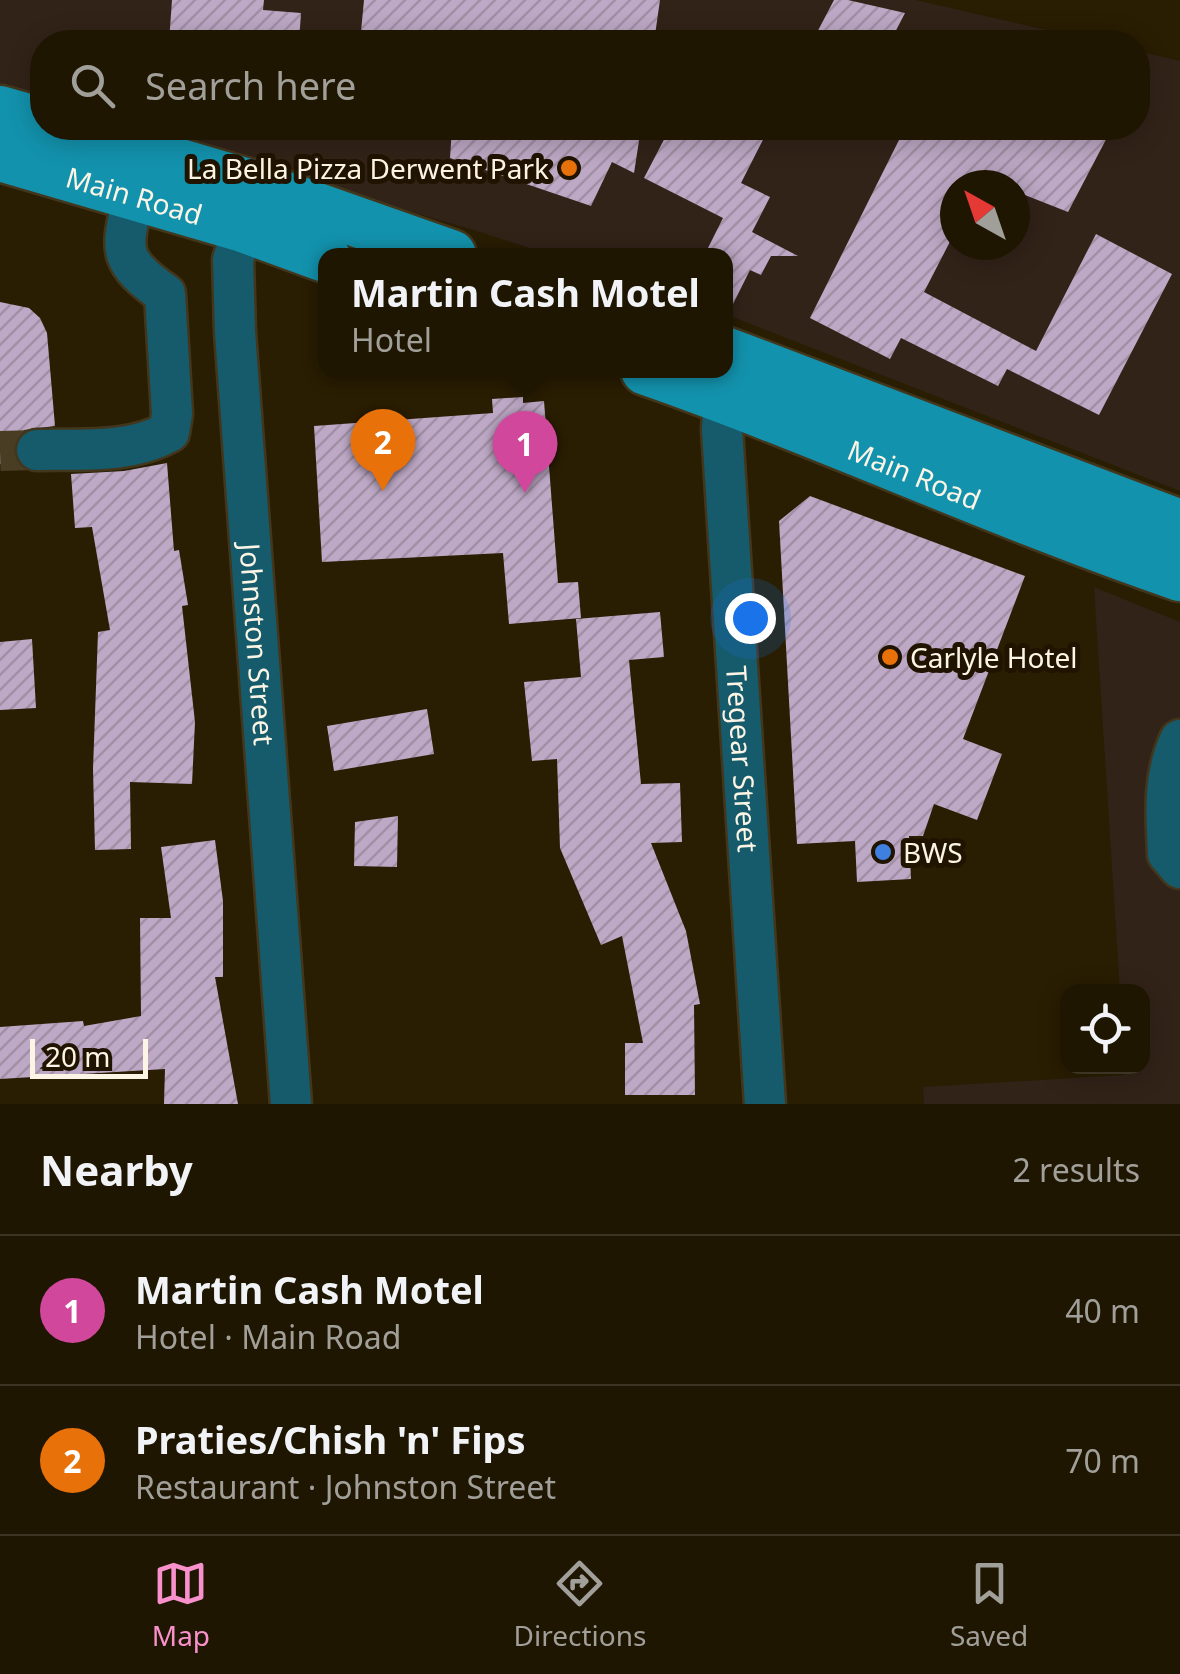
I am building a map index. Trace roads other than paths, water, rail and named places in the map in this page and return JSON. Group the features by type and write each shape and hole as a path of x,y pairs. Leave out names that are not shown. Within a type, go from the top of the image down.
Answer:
{"main road":[{"path":"0,112 30,121"},
{"name":"Main Road","path":"86,140 249,207 318,252"},
{"name":"Main Road","path":"0,156 134,194 249,207 418,248"},
{"name":"Main Road","path":"733,370 1180,525"},
{"name":"Main Road","path":"733,370 1067,537 1180,576"}],"street":[{"path":"37,450 148,444 169,432 172,414 165,294 132,266 122,246 134,194"},
{"name":"Johnston Street","path":"249,207 232,260 235,332 292,1104"},
{"name":"Tregear Street","path":"729,378 722,430 766,1104"},
{"path":"1180,740 1168,766 1167,823 1168,854 1180,868"}],"tunnel":[{"path":"0,451 37,450"}],"place":[{"name":"La Bella Pizza Derwent Park","path":"569,168"},
{"name":"Praties/Chish 'n' Fips","path":"383,491"},
{"name":"Martin Cash Motel","path":"525,493"},
{"name":"Carlyle Hotel","path":"890,657"},
{"name":"BWS","path":"883,852"}]}
